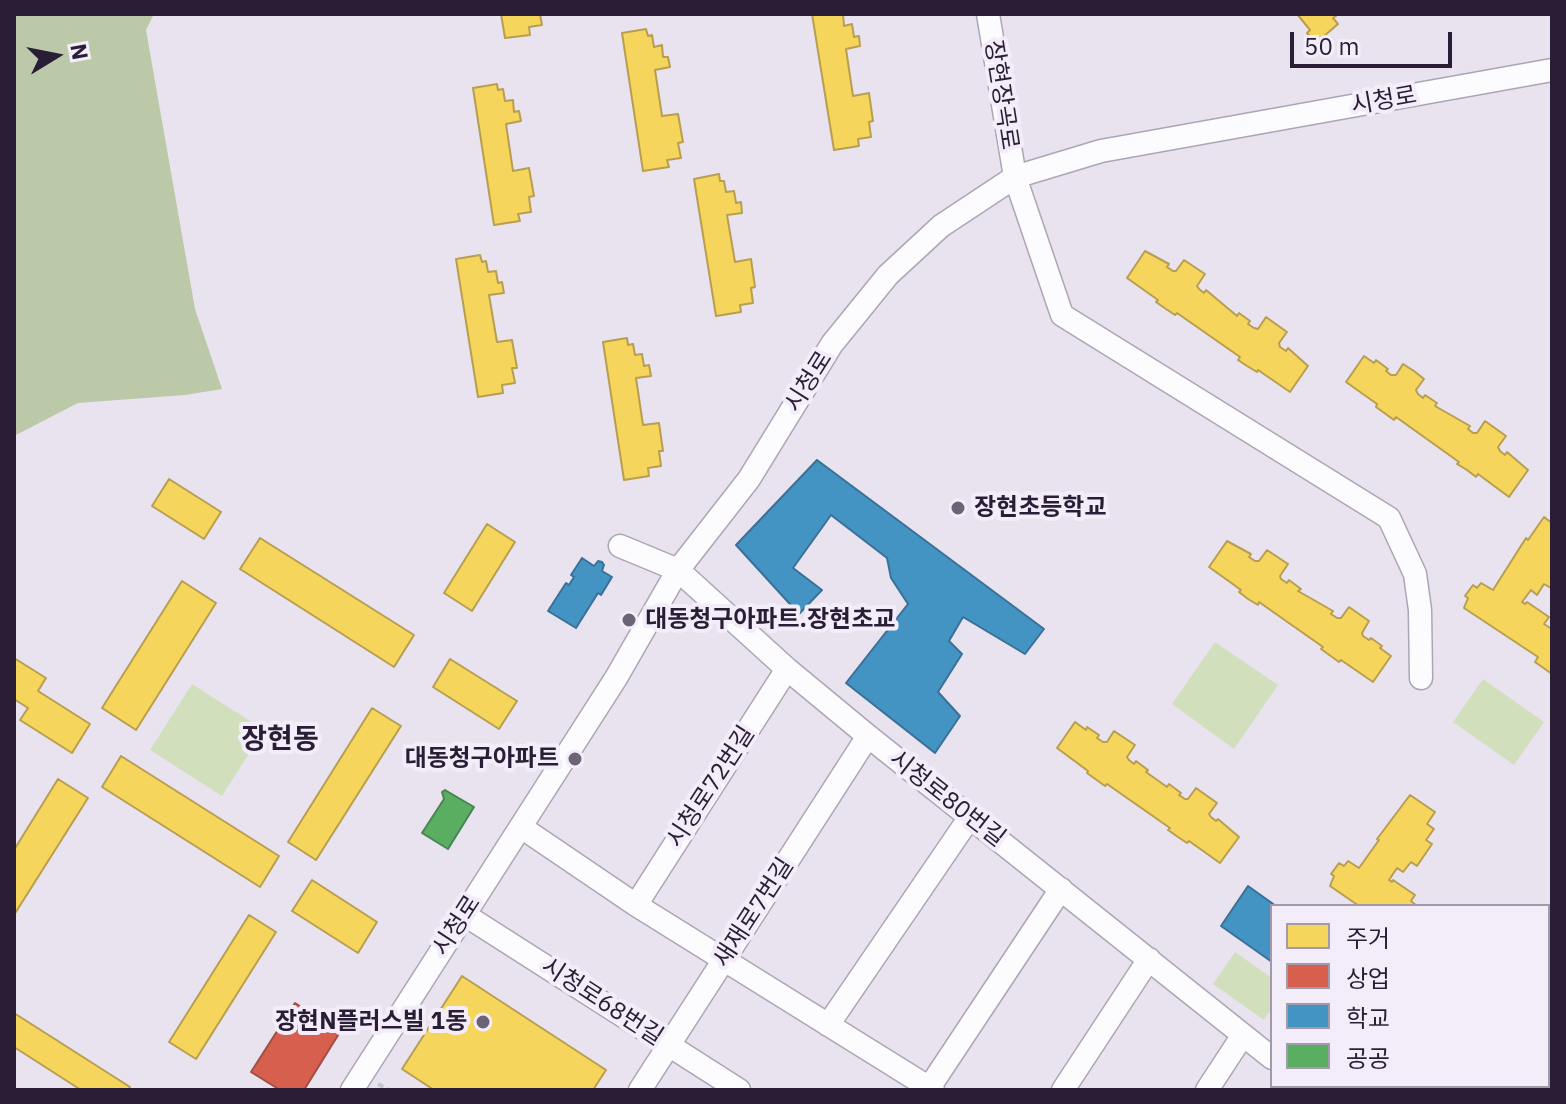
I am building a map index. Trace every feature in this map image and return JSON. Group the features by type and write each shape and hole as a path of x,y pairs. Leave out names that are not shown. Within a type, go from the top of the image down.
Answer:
{"street":[{"name":"장현장곡로","path":"988,14 1015,177 1062,315 1389,518 1415,574 1420,610 1421,678"},
{"name":"시청로","path":"352,1090 616,678 678,570 749,479 832,344 888,275 941,226 1015,177 1101,151 1552,70"},
{"name":"시청로80번길","path":"620,546 678,570 787,669 868,736 1270,1056"},
{"name":"시청로72번길","path":"636,905 787,669"},
{"name":"새재로7번길","path":"640,1090 868,736"},
{"path":"828,1025 970,817"},
{"path":"521,827 636,905 931,1089 1061,889"},
{"name":"시청로68번길","path":"465,915 739,1090"},
{"path":"1063,1090 1149,959"},
{"path":"1207,1090 1243,1035"}],"green space":[{"path":"14,14 154,14 146,30 195,309 222,389 78,403 14,436"},
{"path":"1215,642 1278,685 1234,749 1172,704"},
{"path":"1483,679 1544,722 1514,765 1453,722"},
{"path":"192,684 264,730 222,796 150,750"},
{"path":"1235,952 1270,977 1270,1011 1264,1020 1213,984"}],"building: 주거":[{"path":"501,14 540,14 542,25 529,27 530,35 505,38"},
{"path":"812,14 843,14 844,26 852,24 854,37 859,36 860,46 846,49 853,96 869,93 873,121 869,122 871,137 858,139 859,146 834,150"},
{"path":"1297,14 1334,14 1336,16 1333,18 1338,24 1316,43"},
{"path":"646,29 648,36 652,35 654,47 662,45 663,57 668,57 670,67 655,70 662,116 678,114 683,142 678,143 681,158 667,160 669,167 643,171 622,33"},
{"path":"497,84 498,90 503,89 505,101 513,100 514,112 519,111 521,121 506,124 513,171 529,168 534,196 529,197 531,212 518,214 520,221 494,225 473,88"},
{"path":"719,174 726,192 734,191 736,203 741,202 742,213 727,215 735,262 751,259 755,287 751,288 753,303 740,305 741,312 716,316 694,179"},
{"path":"1145,251 1169,264 1167,267 1173,271 1184,260 1205,274 1197,286 1199,289 1204,293 1206,290 1237,316 1239,313 1254,328 1258,329 1266,317 1287,332 1279,343 1280,347 1286,351 1288,348 1308,366 1290,392 1238,360 1240,357 1177,313 1175,315 1166,309 1127,278"},
{"path":"480,255 482,262 486,261 488,272 496,271 498,283 502,282 504,293 489,295 497,342 512,340 517,368 512,368 515,383 502,385 503,393 478,397 456,259"},
{"path":"627,338 628,345 633,344 635,355 642,354 644,366 649,365 651,376 636,378 643,425 659,423 663,451 659,451 661,466 648,468 649,476 624,480 603,342"},
{"path":"1364,356 1374,363 1376,360 1391,375 1396,375 1403,364 1414,371 1424,379 1416,390 1418,394 1423,398 1425,395 1437,403 1435,406 1470,426 1468,429 1473,433 1477,433 1485,421 1506,436 1498,447 1500,451 1505,455 1507,452 1528,470 1509,497 1478,474 1476,477 1457,464 1459,462 1396,417 1394,420 1346,382"},
{"path":"169,479 221,512 204,539 152,506"},
{"path":"1544,517 1552,523 1552,586 1544,584 1537,595 1531,590 1522,602 1527,602 1549,617 1544,624 1552,629 1552,674 1535,662 1538,657 1464,608 1468,598 1465,596 1473,585 1477,588 1481,583 1493,590 1526,538 1528,540"},
{"path":"487,524 515,542 472,611 444,593"},
{"path":"260,538 414,635 394,667 240,569"},
{"path":"1227,541 1251,554 1249,557 1255,561 1259,561 1267,550 1288,564 1281,579 1287,583 1289,580 1301,589 1298,591 1333,611 1331,614 1337,618 1341,618 1349,607 1369,621 1363,636 1369,640 1371,638 1391,656 1373,682 1341,660 1339,662 1259,602 1258,605 1248,599 1239,592 1241,590 1209,567"},
{"path":"182,581 216,603 136,730 102,708"},
{"path":"14,658 46,678 38,691 90,724 72,753 20,720 28,708 14,699"},
{"path":"450,659 517,701 499,729 433,687"},
{"path":"372,708 401,726 316,860 288,842"},
{"path":"1075,722 1099,735 1097,738 1103,742 1107,742 1114,731 1135,745 1127,757 1129,760 1134,764 1136,761 1148,770 1146,772 1167,787 1169,784 1185,799 1196,788 1217,803 1209,814 1239,837 1220,863 1178,837 1168,830 1170,828 1107,784 1105,786 1057,748"},
{"path":"121,756 279,856 260,887 102,787"},
{"path":"58,779 88,798 14,915 14,850"},
{"path":"1410,795 1435,812 1427,824 1434,829 1426,840 1432,844 1417,866 1411,862 1403,872 1397,868 1389,880 1415,895 1411,901 1415,904 1356,904 1330,886 1334,876 1331,874 1339,863 1344,866 1348,861 1359,868"},
{"path":"312,880 377,922 358,953 292,911"},
{"path":"249,915 276,932 196,1059 169,1042"},
{"name":"장현N플러스빌 1동","path":"462,976 606,1070 593,1090 434,1090 402,1069"},
{"path":"14,1013 130,1087 128,1090 81,1090 14,1047"}],"building: 상업":[{"path":"295,1003 340,1032 304,1090 280,1090 251,1072"}],"building: 학교":[{"name":"장현초등학교","path":"817,460 1044,629 1025,654 963,617 949,641 962,654 938,692 960,716 935,753 846,683 908,604 891,578 887,558 831,515 793,568 822,590 799,614 736,545"},
{"path":"582,558 594,566 598,561 602,562 602,571 612,577 576,628 548,611 566,583 569,585 574,577 571,575"},
{"path":"1248,886 1273,904 1270,904 1270,961 1221,926"}],"building: 공공":[{"path":"445,790 474,807 448,849 422,833 444,799 442,792"}],"place":[{"name":"장현초등학교","path":"958,508"},
{"name":"대동청구아파트.장현초교","path":"629,620"},
{"name":"대동청구아파트","path":"575,759"},
{"name":"장현N플러스빌 1동","path":"483,1022"}],"district":[{"name":"장현동","path":"280,740"}]}
